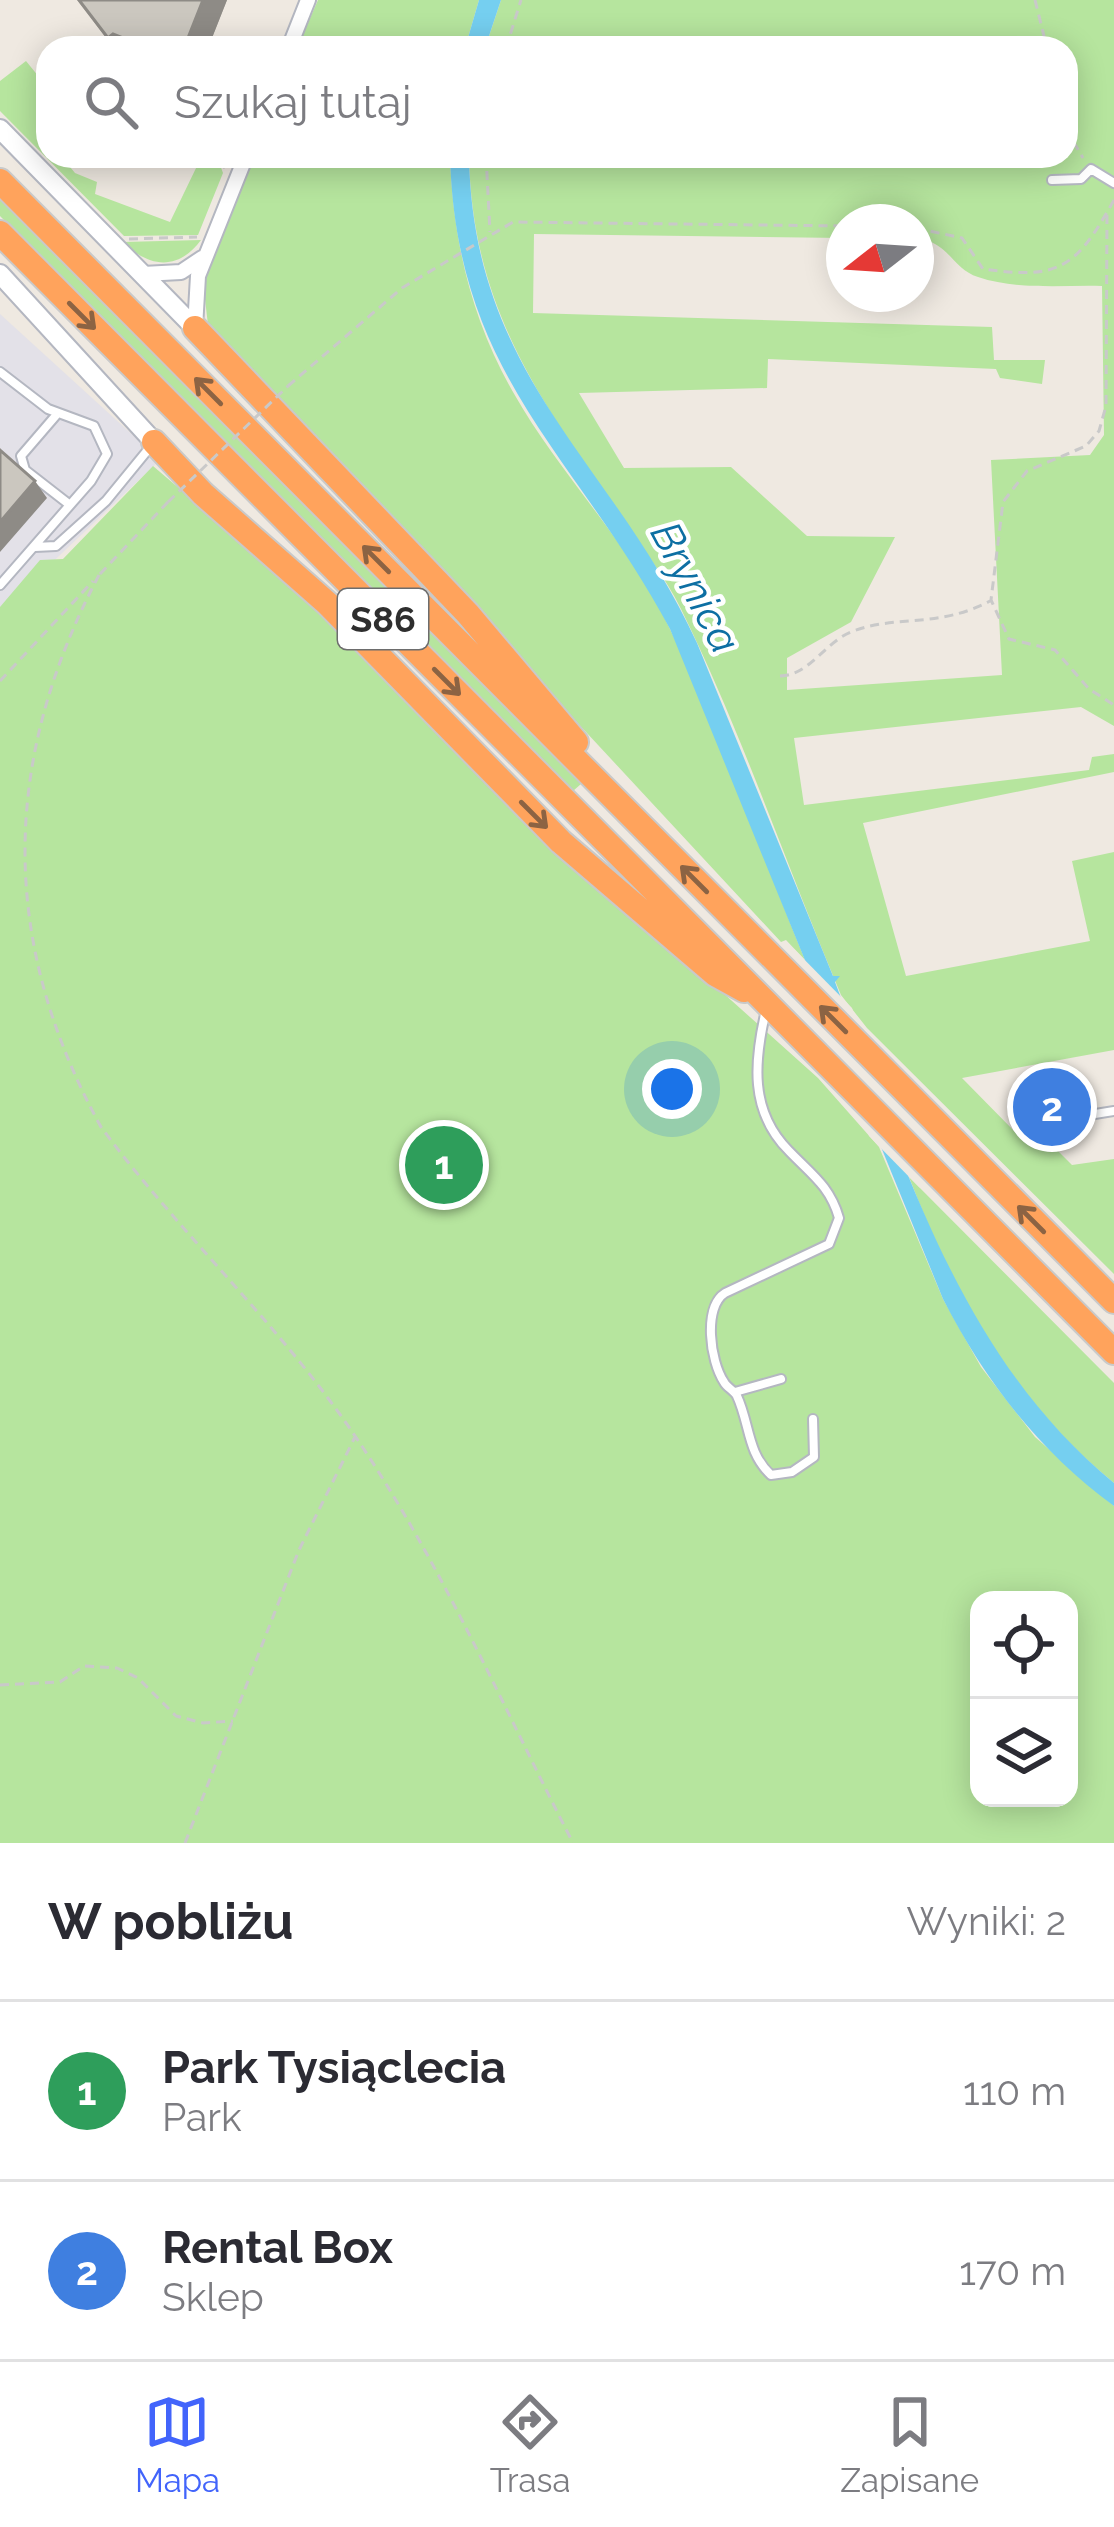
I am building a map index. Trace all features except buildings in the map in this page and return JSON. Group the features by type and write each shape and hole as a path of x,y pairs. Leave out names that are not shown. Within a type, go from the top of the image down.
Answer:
{"highway":[{"name":"S86","path":"0,182 1114,1301"},
{"name":"S86","path":"0,233 1114,1352"},
{"path":"195,328 536,689 636,820"},
{"path":"154,442 202,494 344,620 561,842 715,974 767,1003"}],"main road":[{"path":"0,129 36,166"},
{"path":"38,168 195,328"},
{"path":"0,274 154,442"}],"street":[{"path":"294,36 308,0"},
{"path":"195,328 193,306 206,255 241,168"},
{"path":"143,274 181,272 206,255"}],"lane":[{"path":"1052,180 1081,179 1091,169 1114,183"},
{"path":"0,372 33,400 94,426 106,443 104,465 0,585"},
{"path":"58,412 21,457 26,470 70,505"},
{"path":"34,547 56,546 106,501 154,442"},
{"path":"767,1003 754,1064 759,1099 768,1124 816,1173 838,1218 829,1244 715,1299 708,1316 723,1382 735,1392 757,1462 771,1475 792,1472 814,1457 813,1419"},
{"path":"1021,1126 1114,1111"},
{"path":"735,1392 781,1379"}],"path":[{"path":"510,36 521,0"},
{"path":"1035,0 1044,36"},
{"path":"1078,148 1091,169"},
{"path":"222,168 226,175"},
{"path":"487,168 490,234"},
{"path":"934,233 962,238 982,269 1042,274 1070,262 1114,200"},
{"path":"1107,215 1102,418 1086,446 1027,470 1010,487 1003,502 992,600 1009,639 1055,650 1089,689 1114,705"},
{"path":"0,681 168,502 288,386 402,288 490,234 512,222 826,226"},
{"path":"123,239 199,237"},
{"path":"49,670 99,575"},
{"path":"780,676 795,676 852,632 958,618 992,600"},
{"path":"64,1072 103,1130 356,1437 414,1536 573,1843"},
{"path":"185,1843 299,1550 356,1437"},
{"path":"0,1685 34,1688 65,1680 84,1666 117,1667 145,1682 176,1716 203,1723 234,1720"}],"shaded area":[{"path":"0,314 160,460 0,612"}],"green space":[{"path":"318,0 479,0 468,36 302,36"},
{"path":"501,0 1114,0 1114,726 1081,707 794,738 804,805 1089,770 1092,757 1114,754 1114,772 863,823 906,976 1090,941 1072,861 1114,852 1114,1050 962,1078 1019,1136 1051,1144 1072,1165 1114,1159 1114,1274 867,1028 841,995 681,609 538,390 515,348 482,259 470,168 1078,168 1078,36 489,36","holes":["826,204 934,204 936,244 969,273 993,281 1102,286 1104,435 1090,455 991,460 1002,675 787,690 787,658 851,622 895,537 807,536 731,467 624,468 579,393 767,388 768,359 996,369 1000,378 1042,384 1045,360 994,360 992,327 533,313 534,234 826,238"]},
{"path":"26,61 36,73 36,147 0,111 0,81"},
{"path":"57,168 71,168 97,182 95,194 170,222 196,168 221,168 198,235 124,236"},
{"path":"248,168 451,168 467,278 498,364 531,422 654,597 689,669 805,960 786,940 781,942 208,325 203,282"},
{"path":"0,199 581,784 573,791 0,216"},
{"path":"201,240 183,257 163,262 143,257 123,242"},
{"path":"153,466 317,606 549,837 818,1078 879,1147 943,1299 981,1367 1035,1437 1114,1506 1114,1843 0,1843 0,607 40,560 63,559"},
{"path":"909,1177 1114,1383 1114,1483 1047,1418 991,1344 946,1263"}],"water":[{"path":"479,0 501,0 489,36 468,36"},
{"path":"451,168 470,168 476,234 494,301 553,415 663,579 697,643 833,976 840,976 835,982 942,1253 1015,1377 1060,1432 1114,1483 1114,1506 1062,1462 1016,1413 943,1299 670,629 497,356 474,298 457,233"}],"pier":[{"path":"794,949 852,1008 920,1188 869,1136"}],"place":[{"name":"Rental Box","path":"1052,1107"},
{"name":"Park Tysiąclecia","path":"444,1165"}],"water label":[{"name":"Brynica","path":"696,587"}]}
